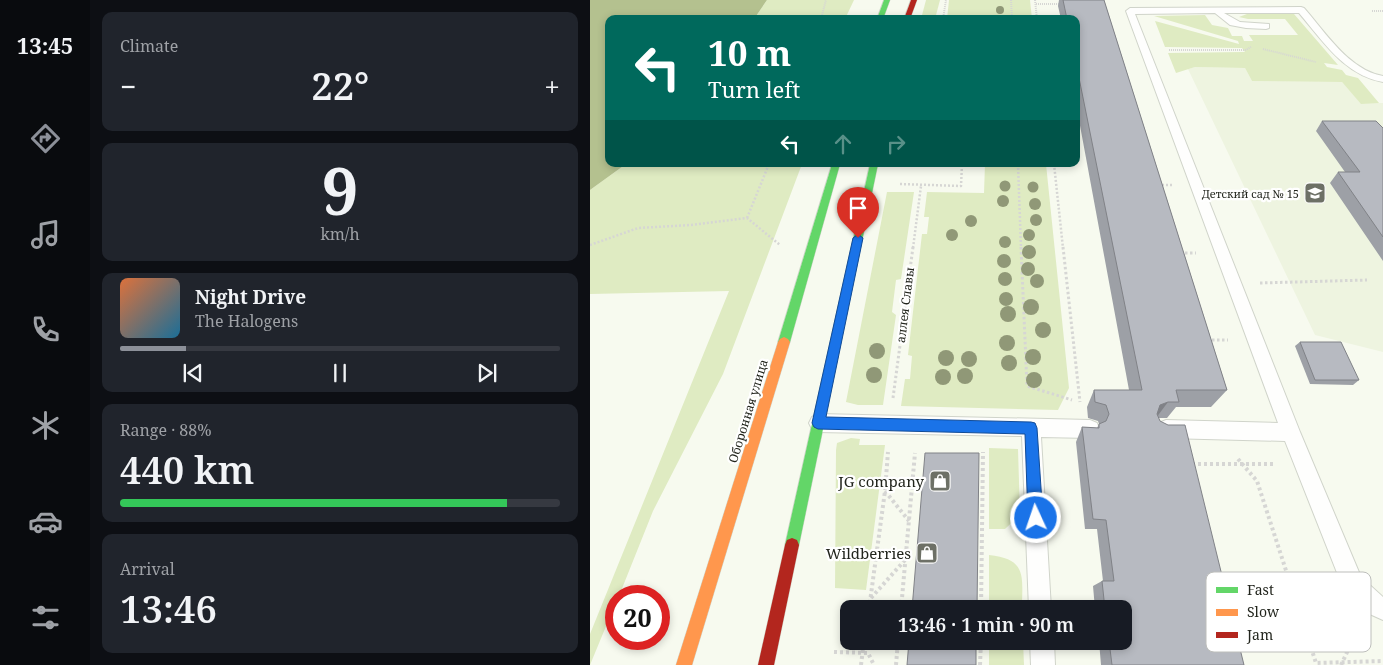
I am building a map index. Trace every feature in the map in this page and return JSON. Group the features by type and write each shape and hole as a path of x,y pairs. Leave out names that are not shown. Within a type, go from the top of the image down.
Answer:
{"main road":[{"path":"881,15 887,0"},
{"path":"908,15 914,0"},
{"name":"Оборонная улица","path":"684,665 759,425 835,167"},
{"path":"766,665 873,167"}],"lane":[{"path":"1348,572 1304,464 1130,11 1301,10 1354,68 1379,79 1383,89"},
{"path":"1218,11 1223,18 1241,26 1266,26"},
{"path":"818,423 1086,429"},
{"path":"1031,428 1040,600"},
{"path":"1156,429 1292,432"},
{"path":"1042,650 1043,665"}],"path":[{"path":"822,15 826,0"},
{"path":"944,15 946,0"},
{"path":"1011,0 1012,15"},
{"path":"1035,0 1037,15"},
{"path":"1036,4 1065,4"},
{"path":"1372,11 1383,11"},
{"path":"1146,50 1246,50 1253,47 1241,26"},
{"path":"747,218 767,167"},
{"path":"902,178 900,186 961,186 962,167"},
{"path":"1018,167 1027,386 1080,402"},
{"path":"1054,167 1080,402 1086,429"},
{"name":"аллея Славы","path":"870,600 885,491 890,425 921,186"},
{"path":"590,245 638,228 683,226 747,218 780,245"},
{"path":"1290,283 1367,280"},
{"path":"1202,340 1256,340"},
{"path":"902,600 918,425"},
{"path":"981,600 984,427"},
{"path":"1230,457 1238,458 1257,481 1286,572"},
{"path":"1186,464 1304,464"},
{"path":"885,491 909,522"},
{"path":"870,600 905,560"},
{"path":"861,665 863,650"},
{"path":"896,665 897,650"},
{"path":"980,665 981,650"},
{"path":"834,652 868,653 874,665"},
{"path":"1312,652 1316,663 1341,664 1383,661"},
{"path":"1341,664 1348,652"}],"shaded area":[{"path":"590,0 767,0 757,15 605,15 605,167 622,167 590,190"},
{"path":"767,0 854,0 847,15 757,15"},
{"path":"926,0 940,0 936,15 922,15"},
{"path":"949,0 1030,0 1032,15 947,15"},
{"path":"1247,14 1294,14 1338,65 1324,63 1327,67 1342,70 1346,75 1358,78 1379,103 1361,104 1342,82 1252,81 1245,68 1195,67 1176,73 1168,53 1245,52 1242,48 1165,47 1155,21 1239,44 1238,41 1154,16 1205,15 1212,25 1228,28 1232,36 1242,36 1244,41 1253,41 1249,35 1298,35 1285,19 1248,19 1239,17"},
{"name":"Детский сад № 15","path":"1195,67 1245,68 1252,81 1342,82 1361,103 1383,103 1383,352 1315,335 1188,69"},
{"path":"622,167 801,167 723,374 653,511 623,585 610,585 729,291 590,294 590,190"},
{"path":"985,167 1046,167 1069,388 1058,410 901,406 905,379 910,379 912,356 908,355 922,234 927,234 929,217 924,217 927,192 984,193"},
{"path":"887,192 914,192 901,279 896,280 892,312 896,315 883,405 858,405 846,402"},
{"path":"851,438 860,439 859,445 885,445 866,590 835,588 836,450 837,443"},
{"path":"989,448 1018,449 1020,515 1005,529 989,529"},
{"path":"989,555 1002,557 1017,565 1022,579 1022,600 989,600"},
{"path":"605,597 605,629 590,665 590,634"},
{"path":"989,650 1023,650 1024,665 989,665"}],"building":[{"path":"1063,0 1104,0 1227,390 1176,390 1179,402 1168,402 1160,405 1157,414 1160,421 1168,425 1185,425 1221,572 1206,572 1206,652 1241,652 1244,665 1112,665 1110,650 1132,650 1132,600 1104,600 1102,581 1114,581 1106,520 1093,519 1082,427 1099,428 1099,424 1106,421 1109,414 1106,405 1095,402 1094,390 1142,390 1080,83 1080,15 1066,15"},
{"path":"1322,121 1376,121 1383,128 1383,237 1338,172 1360,172"},
{"path":"1300,342 1341,342 1359,380 1315,380"},
{"path":"925,453 979,453 977,600 913,600"},
{"path":"908,650 976,650 976,665 907,665"}],"traffic: fast":[{"path":"881,15 887,0"},
{"path":"784,342 835,167"},
{"path":"792,545 873,167"}],"traffic: slow":[{"path":"684,665 784,342"}],"traffic: jam":[{"path":"908,15 914,0"},
{"path":"766,665 792,545"}],"place":[{"name":"Детский сад № 15","path":"1315,193"},
{"name":"JG company","path":"940,481"},
{"name":"Wildberries","path":"927,553"}],"route":[{"path":"858,238 818,423 1031,428 1036,518"}]}
